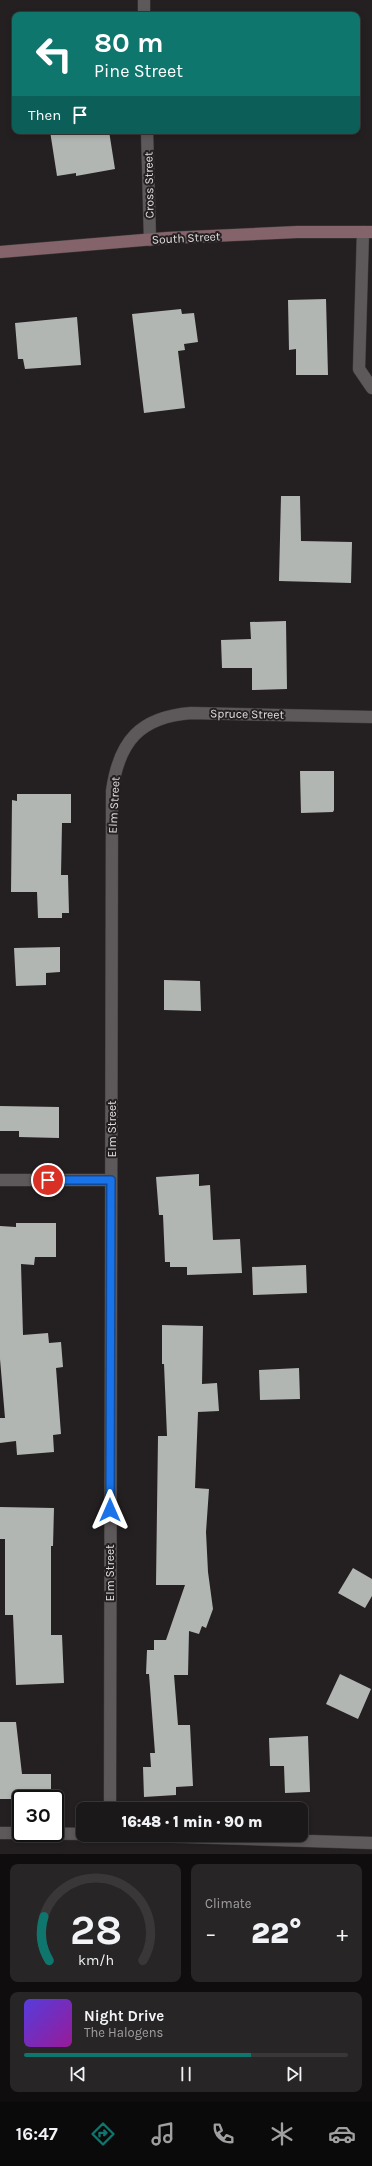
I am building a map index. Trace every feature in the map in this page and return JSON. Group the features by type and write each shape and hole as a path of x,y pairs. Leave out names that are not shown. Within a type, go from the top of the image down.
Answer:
{"main road":[{"name":"South Street","path":"0,252 150,240 297,232 368,232"}],"street":[{"path":"144,0 144,12"},
{"name":"Cross Street","path":"147,134 150,240"},
{"path":"368,232 359,368 372,388"},
{"name":"Spruce Street","path":"130,741 151,722 175,714 372,717"},
{"name":"Elm Street","path":"110,1802 112,791 118,763 130,741"},
{"path":"0,1180 111,1180"},
{"path":"0,1832 12,1833"},
{"path":"64,1834 76,1834"},
{"path":"308,1841 372,1843"}],"building":[{"path":"50,134 109,134 115,169 76,176 76,173 57,176"},
{"path":"326,299 328,375 296,375 296,349 289,350 288,300"},
{"path":"181,309 182,314 194,313 198,342 184,344 185,350 178,351 185,408 144,413 132,314"},
{"path":"77,317 81,365 25,369 23,359 18,359 15,323"},
{"path":"281,496 300,496 301,541 352,542 351,583 279,581"},
{"path":"286,621 287,689 252,690 252,668 222,668 221,640 251,639 250,622"},
{"path":"300,771 334,771 333,812 301,813"},
{"path":"17,794 71,794 71,823 62,823 61,875 68,875 69,913 62,913 62,918 38,918 37,892 11,892 12,800 17,801"},
{"path":"60,947 60,972 46,973 46,985 16,986 14,948"},
{"path":"164,980 200,981 201,1011 164,1010"},
{"path":"0,1106 59,1107 59,1138 19,1137 19,1131 0,1131"},
{"path":"199,1174 199,1186 210,1185 213,1240 240,1239 242,1273 187,1275 187,1267 170,1267 170,1262 165,1262 163,1215 159,1215 156,1177"},
{"path":"16,1223 56,1223 56,1257 35,1257 34,1265 21,1264 23,1335 48,1333 49,1343 61,1342 63,1367 56,1368 61,1434 53,1435 54,1452 17,1455 16,1441 0,1443 0,1418 5,1418 0,1359 0,1226 16,1227"},
{"path":"306,1265 307,1293 253,1295 252,1267"},
{"path":"162,1325 203,1326 202,1384 217,1383 219,1411 198,1412 195,1488 209,1489 206,1532 208,1572 213,1609 206,1628 202,1626 199,1634 189,1631 188,1675 174,1675 178,1725 190,1725 193,1786 176,1787 176,1795 144,1797 143,1767 151,1767 150,1753 155,1753 149,1674 146,1674 147,1650 154,1650 154,1640 166,1640 185,1585 156,1585 158,1436 167,1436 164,1364 162,1364"},
{"path":"299,1368 300,1399 260,1400 259,1370"},
{"path":"0,1507 54,1508 53,1546 51,1546 51,1635 62,1635 64,1683 16,1685 13,1615 5,1615 5,1539 0,1539"},
{"path":"353,1568 372,1579 372,1596 365,1608 338,1593"},
{"path":"340,1674 371,1689 358,1719 326,1704"},
{"path":"0,1722 16,1722 22,1774 51,1774 51,1790 12,1790 12,1799 0,1799"},
{"path":"308,1736 310,1792 285,1793 284,1766 270,1766 269,1738"}],"route":[{"path":"48,1180 111,1180 110,1510"}]}
